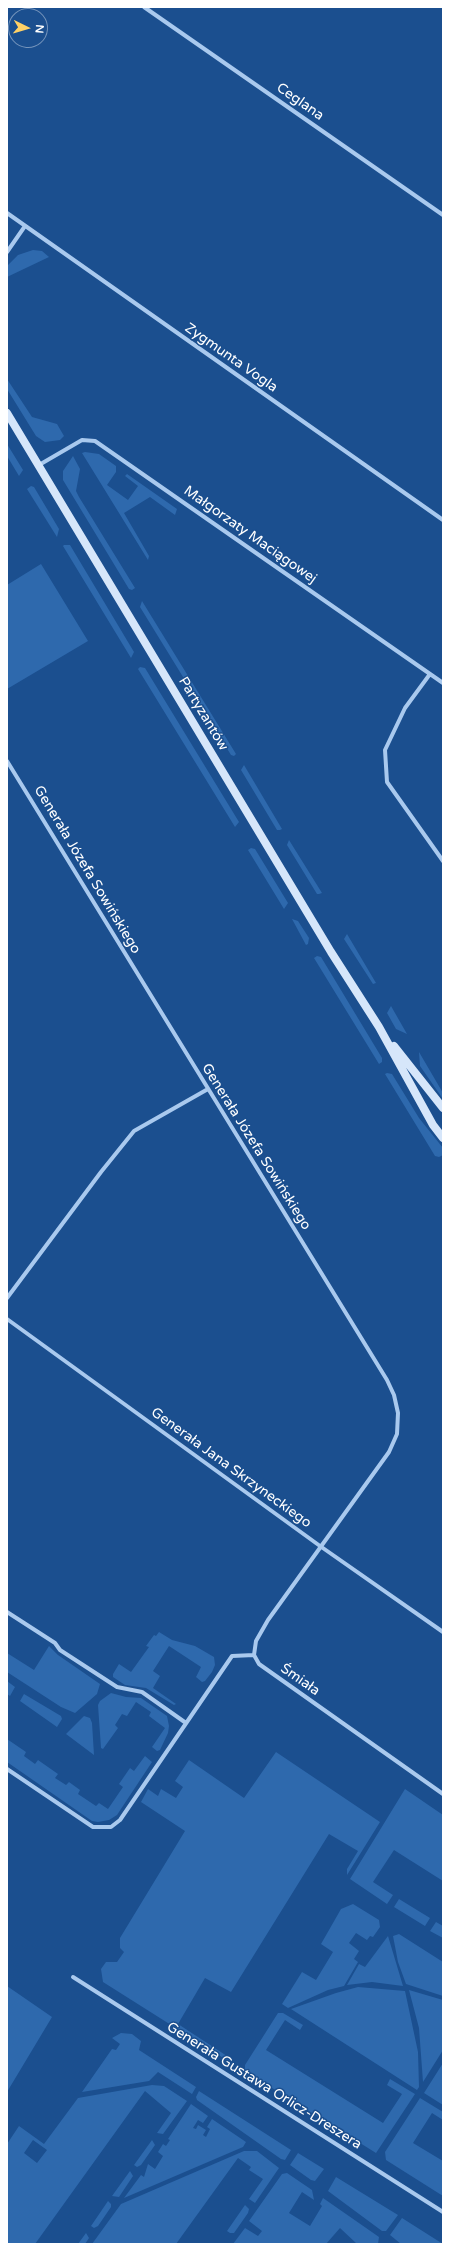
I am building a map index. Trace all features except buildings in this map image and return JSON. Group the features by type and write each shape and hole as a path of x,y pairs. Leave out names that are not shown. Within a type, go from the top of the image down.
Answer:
{"main road":[{"name":"Partyzantów","path":"7,413 331,952 379,1027 433,1125 443,1138"},
{"name":"Partyzantów","path":"379,1027 443,1108"}],"street":[{"name":"Ceglana","path":"144,7 443,215"},
{"name":"Zygmunta Vogla","path":"7,213 443,520"},
{"path":"7,252 24,226"},
{"name":"Małgorzaty Maciągowej","path":"39,465 82,440 95,441 443,683"},
{"path":"430,674 405,708 385,750 386,782 443,861"},
{"name":"Generała Józefa Sowińskiego","path":"7,761 382,1373 394,1395 398,1413 398,1434 389,1452 320,1546"},
{"path":"7,1298 101,1172 134,1132 208,1089"},
{"name":"Generała Jana Skrzyneckiego","path":"7,1319 320,1546 443,1632"},
{"path":"7,1769 93,1827 111,1827 120,1820 232,1656 254,1655 256,1641 268,1620 320,1546"},
{"path":"7,1612 55,1643 60,1650 116,1687 142,1692 186,1723"},
{"name":"Śmiała","path":"254,1655 259,1664 443,1794"},
{"name":"Generała Gustawa Orlicz-Dreszera","path":"73,1977 443,2212"}],"shaded area":[{"path":"33,250 42,251 49,257 7,277 7,266 18,255"},
{"path":"7,379 32,417 57,424 64,436 60,440 45,442 36,436 7,389"},
{"path":"7,444 23,470 19,476 7,456"},
{"path":"82,453 99,454 116,466 116,472 107,485 128,500 138,486 125,476 127,474 177,509 175,515 150,497 124,513 149,556 148,560"},
{"path":"73,456 80,469 76,491 135,588 132,590 129,589 63,480 63,471"},
{"path":"31,486 34,487 59,529 57,537 27,489"},
{"path":"70,545 134,652 131,658 63,546"},
{"path":"41,564 88,641 7,689 7,585"},
{"path":"142,601 236,754 234,756 231,755 140,607"},
{"path":"140,667 145,668 239,822 235,827 138,669"},
{"path":"244,765 282,829 277,830 241,770"},
{"path":"289,840 322,893 317,894 287,845"},
{"path":"251,848 255,849 288,903 284,909 248,850"},
{"path":"292,919 298,921 309,938 308,944 306,945"},
{"path":"347,934 376,983 373,984 344,939"},
{"path":"317,956 321,957 382,1058 382,1062 379,1064 314,958"},
{"path":"391,1006 407,1034 396,1029 387,1013"},
{"path":"419,1052 443,1093 443,1099 420,1066"},
{"path":"385,1074 392,1074 419,1118 443,1148 443,1155 439,1157 435,1156"},
{"path":"159,1632 172,1640 195,1646 214,1657 215,1665 212,1672 205,1681 202,1682 196,1677 201,1667 169,1646 153,1671 160,1676 153,1688 176,1704 174,1705 146,1688 125,1685 113,1677 113,1674 119,1664 131,1672 149,1647 146,1646 154,1635 156,1636"},
{"path":"49,1646 58,1655 100,1684 97,1694 75,1713 61,1707 7,1672 7,1653 34,1670"},
{"path":"7,1681 15,1687 10,1696 7,1694"},
{"path":"111,1693 126,1697 141,1698 167,1716 169,1726 168,1733 160,1750 157,1751 152,1747 165,1728 149,1716 151,1712 136,1702 127,1716 122,1714 115,1725 118,1728 103,1749 101,1748 98,1705 100,1701"},
{"path":"24,1694 61,1716 62,1719 57,1727 20,1701"},
{"path":"84,1716 90,1718 92,1723 94,1755 66,1734"},
{"path":"7,1739 26,1752 24,1756 35,1764 38,1760 58,1774 55,1778 66,1785 69,1782 80,1790 78,1794 96,1806 99,1803 108,1809 123,1787 119,1784 130,1768 134,1771 145,1756 152,1762 117,1815 109,1820 98,1822 92,1821 7,1762"},
{"path":"276,1752 380,1822 347,1875 347,1869 358,1851 329,1834 231,1992 205,1978 178,2024 230,2058 228,2061 103,1982 101,1969 106,1962 117,1962 124,1952 120,1948 120,1938 185,1831 141,1802 148,1789 158,1796 161,1789 176,1798 183,1787 175,1781 189,1760 244,1798"},
{"path":"405,1789 443,1815 443,1881 394,1850 373,1882 393,1895 387,1904 350,1879"},
{"path":"399,1899 430,1918 425,1926 394,1907"},
{"path":"353,1904 379,1920 380,1927 373,1937 370,1936 367,1940 356,1933 349,1943 359,1951 354,1959 358,1962 344,1986 328,1990 288,2008 282,2004 302,1972 316,1980 333,1952 321,1944 341,1909"},
{"path":"436,1922 443,1926 443,1938 430,1931"},
{"path":"399,1934 443,1962 443,1996 406,1984 398,1962 393,1936"},
{"path":"388,1936 403,1986 372,1982 347,1985 359,1964 365,1967"},
{"path":"7,1986 52,2017 7,2092"},
{"path":"358,1987 405,1991 418,2052 419,2087 417,2090 291,2009"},
{"path":"409,1990 443,2000 443,2050 423,2082 419,2028"},
{"path":"278,2013 283,2013 303,2025 300,2030 285,2020 266,2050 383,2123 402,2094 387,2085 390,2079 415,2094 376,2153 245,2071 245,2065"},
{"path":"121,2033 132,2034 141,2041 139,2050 196,2087 192,2094 158,2072 149,2081 82,2092 112,2049 116,2050 120,2044 112,2038"},
{"path":"443,2063 443,2105 424,2093"},
{"path":"152,2085 164,2086 187,2101 163,2134 157,2133 171,2113 145,2091 35,2244 7,2244 7,2144 19,2126 44,2144 78,2098","holes":["33,2140 47,2150 37,2163 24,2153"]},
{"path":"199,2091 291,2150 285,2160 281,2159 197,2100 196,2097"},
{"path":"420,2098 443,2112 443,2120 432,2113 413,2143 443,2161 443,2196 386,2160 385,2152"},
{"path":"191,2104 208,2116 203,2123 198,2120 193,2128 196,2129 198,2125 206,2130 203,2135 206,2137 210,2129 207,2127 212,2119 246,2142 243,2147 124,2198 141,2175 144,2177 148,2164 155,2169 163,2156 158,2152 163,2144 166,2146 170,2140 168,2139"},
{"path":"152,2140 155,2145 141,2165 137,2167 134,2165"},
{"path":"244,2151 257,2151 279,2168 255,2203 249,2199 263,2179 249,2170 251,2167 238,2158 176,2244 92,2244 121,2204"},
{"path":"298,2153 324,2169 315,2181 311,2180 290,2165"},
{"path":"130,2171 133,2176 119,2197 112,2196"},
{"path":"287,2173 312,2190 314,2200 302,2192 289,2213 310,2226 322,2206 320,2204 323,2198 379,2237 378,2244 357,2244 340,2228 326,2244 233,2244 245,2228 258,2236 262,2231 249,2221 282,2174"},
{"path":"336,2177 398,2215 386,2231 382,2231 328,2191"},
{"path":"108,2201 111,2204 111,2207 98,2226 94,2228 91,2226"},
{"path":"245,2205 249,2209 248,2213 234,2233 230,2233 227,2231"},
{"path":"402,2218 443,2244 401,2244 390,2235"},
{"path":"86,2233 89,2238 85,2244 78,2244"}]}
